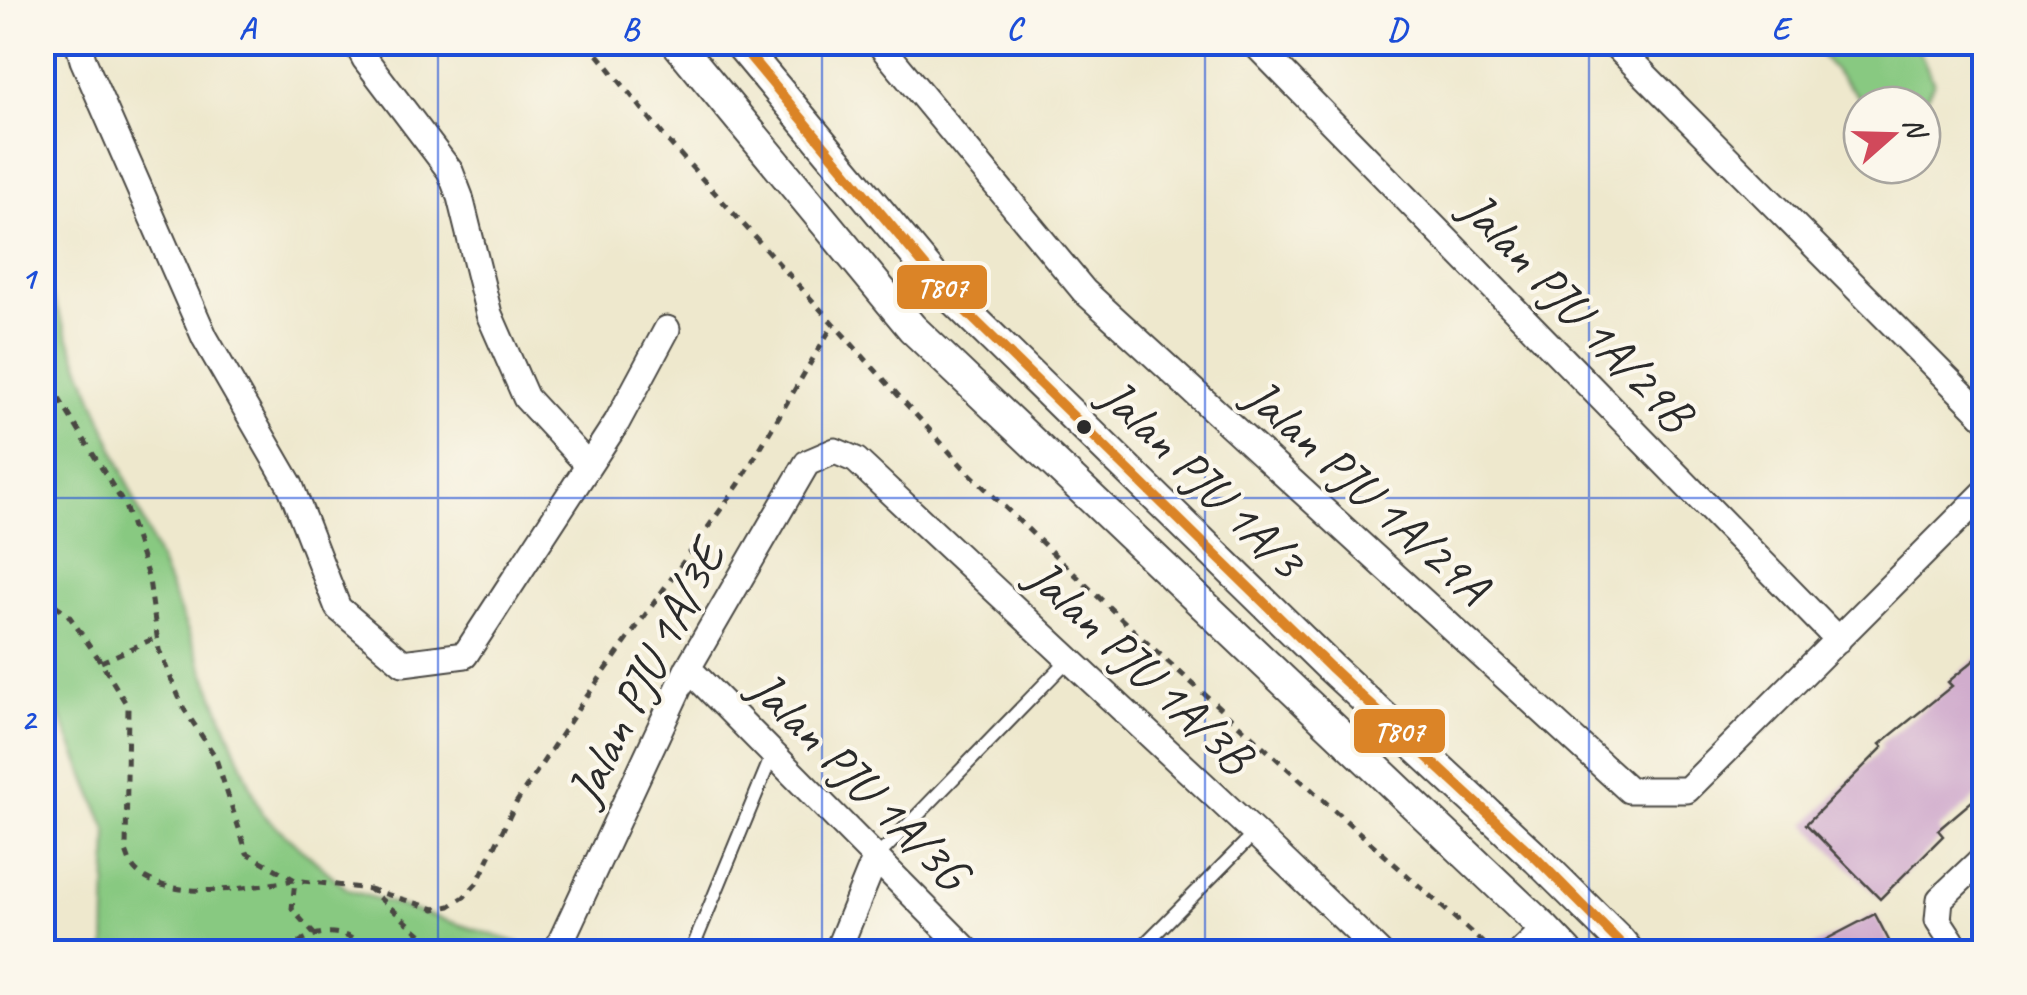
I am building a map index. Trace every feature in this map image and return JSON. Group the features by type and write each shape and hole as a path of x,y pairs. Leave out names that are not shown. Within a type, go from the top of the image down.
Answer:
{"street":[{"path":"78,42 205,338 290,486 338,608 403,663 465,655 617,422 667,329"},
{"path":"356,42 450,171 489,314 526,398 588,465"},
{"name":"Jalan PJU 1A/3","path":"676,42 912,328 1567,952"},
{"name":"Jalan PJU 1A/3","path":"738,42 948,294 1629,952"},
{"name":"Jalan PJU 1A/29A","path":"878,42 1084,291 1629,790 1688,790 1984,494"},
{"name":"Jalan PJU 1A/29B","path":"1253,42 1838,640"},
{"path":"1612,42 1984,416"},
{"name":"Jalan PJU 1A/3B","path":"835,452 856,460 1379,952"},
{"name":"Jalan PJU 1A/3E","path":"556,952 688,668 808,463 835,452"},
{"name":"Jalan PJU 1A/3G","path":"688,668 968,952"},
{"path":"1959,952 1938,920 1940,899 1984,857"},
{"path":"837,952 875,859"},
{"path":"1522,952 1545,929"}],"lane":[{"path":"875,859 1069,660"},
{"path":"691,952 773,753"},
{"path":"1137,952 1255,833"}],"path":[{"path":"588,42 668,141 964,468 1136,633 1492,952"},
{"path":"42,596 67,613 128,707 126,852 134,870 165,887 234,891 296,880 369,888 435,909 450,906 477,883 516,803 739,484 834,322"},
{"path":"42,371 125,506 149,580 159,650 184,709 215,756 247,853 296,880"},
{"path":"101,662 157,637"},
{"path":"296,880 292,909 314,934"},
{"path":"369,888 424,936 430,952"},
{"path":"286,952 314,934 331,933 347,936 368,952"}],"green space":[{"path":"1810,43 1915,43 1934,82 1933,85 1848,85"},
{"path":"42,272 262,814 348,890 519,943 516,952 105,952 108,832 43,674"}],"building":[{"path":"1984,652 1984,791 1938,830 1943,836 1880,899 1806,824 1883,747 1880,744 1952,686 1948,682"},
{"path":"1875,914 1895,952 1802,952"}],"transit line":[{"name":"T807","path":"738,42 948,294 1629,952"}]}
